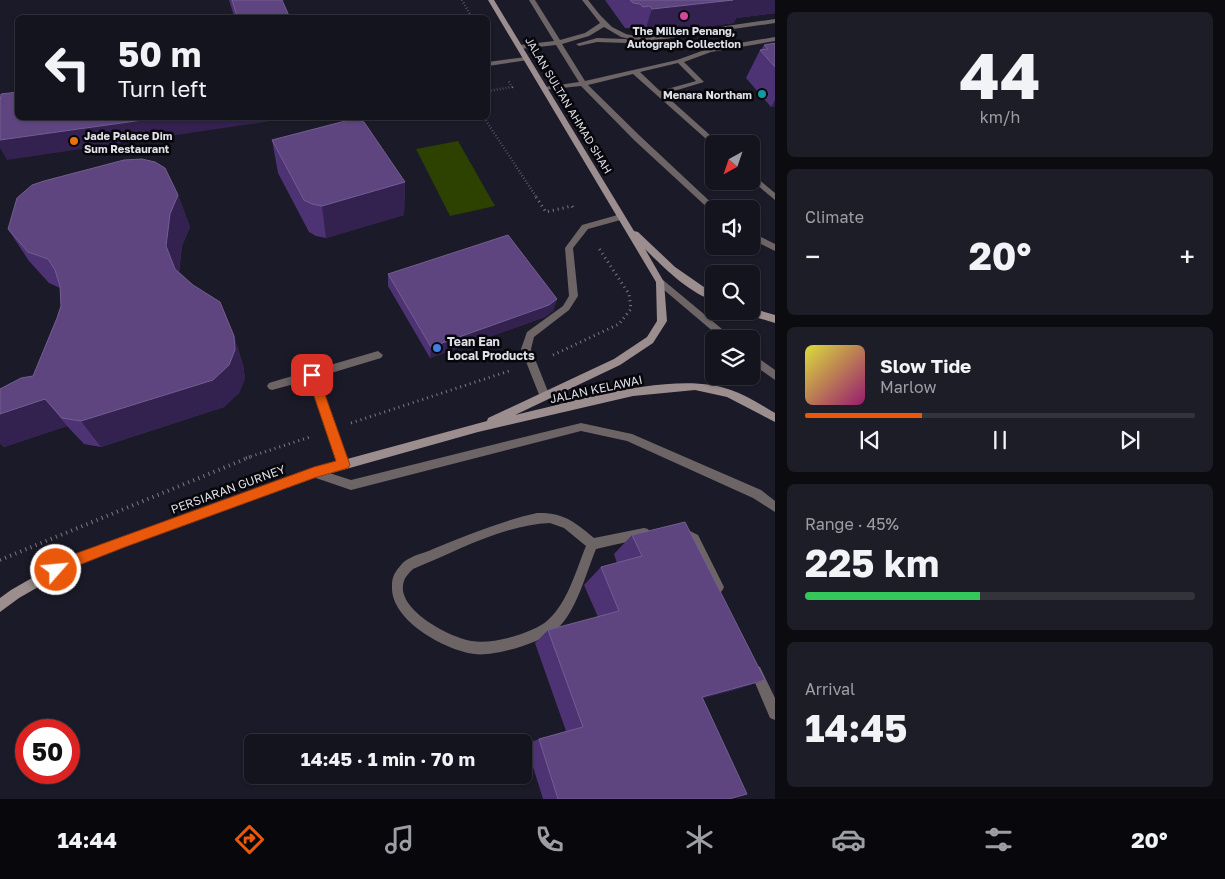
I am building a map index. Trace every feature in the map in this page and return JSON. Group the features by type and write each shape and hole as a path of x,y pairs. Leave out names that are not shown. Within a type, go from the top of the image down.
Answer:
{"main road":[{"name":"JALAN SULTAN AHMAD SHAH","path":"478,428 544,394 617,362 650,340 662,321 660,282 491,0"},
{"name":"JALAN SULTAN AHMAD SHAH","path":"623,220 660,260 689,284 705,293"},
{"path":"760,315 775,319"},
{"name":"JALAN KELAWAI","path":"478,428 633,392 695,386 729,393 775,418"},
{"name":"PERSIARAN GURNEY","path":"0,606 15,594 69,563 314,472 478,428"}],"street":[{"path":"532,0 583,84 650,151 705,201"},
{"path":"585,0 603,24 625,37 644,40"},
{"path":"520,47 559,45 596,40 644,40 775,21"},
{"path":"559,45 599,30 603,24"},
{"path":"545,89 583,84 679,61 710,50 775,39"},
{"path":"490,64 526,59"},
{"path":"659,93 701,82 679,61"},
{"path":"634,72 706,135"},
{"path":"760,184 775,197"},
{"path":"544,394 526,349 530,335 566,308 574,296 569,248 586,227 623,220"},
{"path":"760,240 775,248"},
{"path":"660,282 719,330"},
{"path":"272,386 378,355"},
{"path":"760,364 775,376"},
{"path":"312,375 344,465"},
{"path":"314,472 351,485 581,427 628,437 757,494 775,506"},
{"path":"551,518 568,524 592,544 569,600 552,625 521,641 475,648 434,633 410,614 398,596 398,579 409,565 526,519 551,518"},
{"path":"592,544 662,528 683,532 694,539 722,597"},
{"path":"751,660 775,713"}],"path":[{"path":"462,0 470,15"},
{"path":"0,560 249,457 532,364"}],"green space":[{"path":"458,141 495,206 450,216 416,149"}],"building":[{"path":"232,0 282,0 289,15 237,15"},
{"path":"630,0 733,0 652,9 650,6 643,7"},
{"path":"775,43 775,67 760,50 768,49 764,45"},
{"path":"15,92 15,120 143,120 0,140 1,94"},
{"path":"349,120 364,122 405,182 322,206 312,204 304,200 272,140"},
{"path":"142,159 155,162 165,168 178,195 170,214 166,246 175,269 193,285 220,302 234,336 235,350 229,365 213,380 81,421 62,418 45,399 0,414 0,389 21,378 33,376 61,306 60,286 55,270 48,259 28,252 8,229 17,198 32,185 44,181 124,160"},
{"path":"508,235 557,299 549,305 431,347 388,274"},
{"path":"685,522 765,680 702,697 747,794 729,799 558,799 539,739 583,727 548,630 619,611 601,567 642,556 632,535"}],"place":[{"name":"The Millen Penang, Autograph Collection","path":"684,16"},
{"name":"Menara Northam","path":"762,94"},
{"name":"Jade Palace Dim Sum Restaurant","path":"74,141"},
{"name":"Tean Ean Local Products","path":"437,348"}],"route":[{"path":"56,570 125,541 314,472 344,465 312,375"}]}
